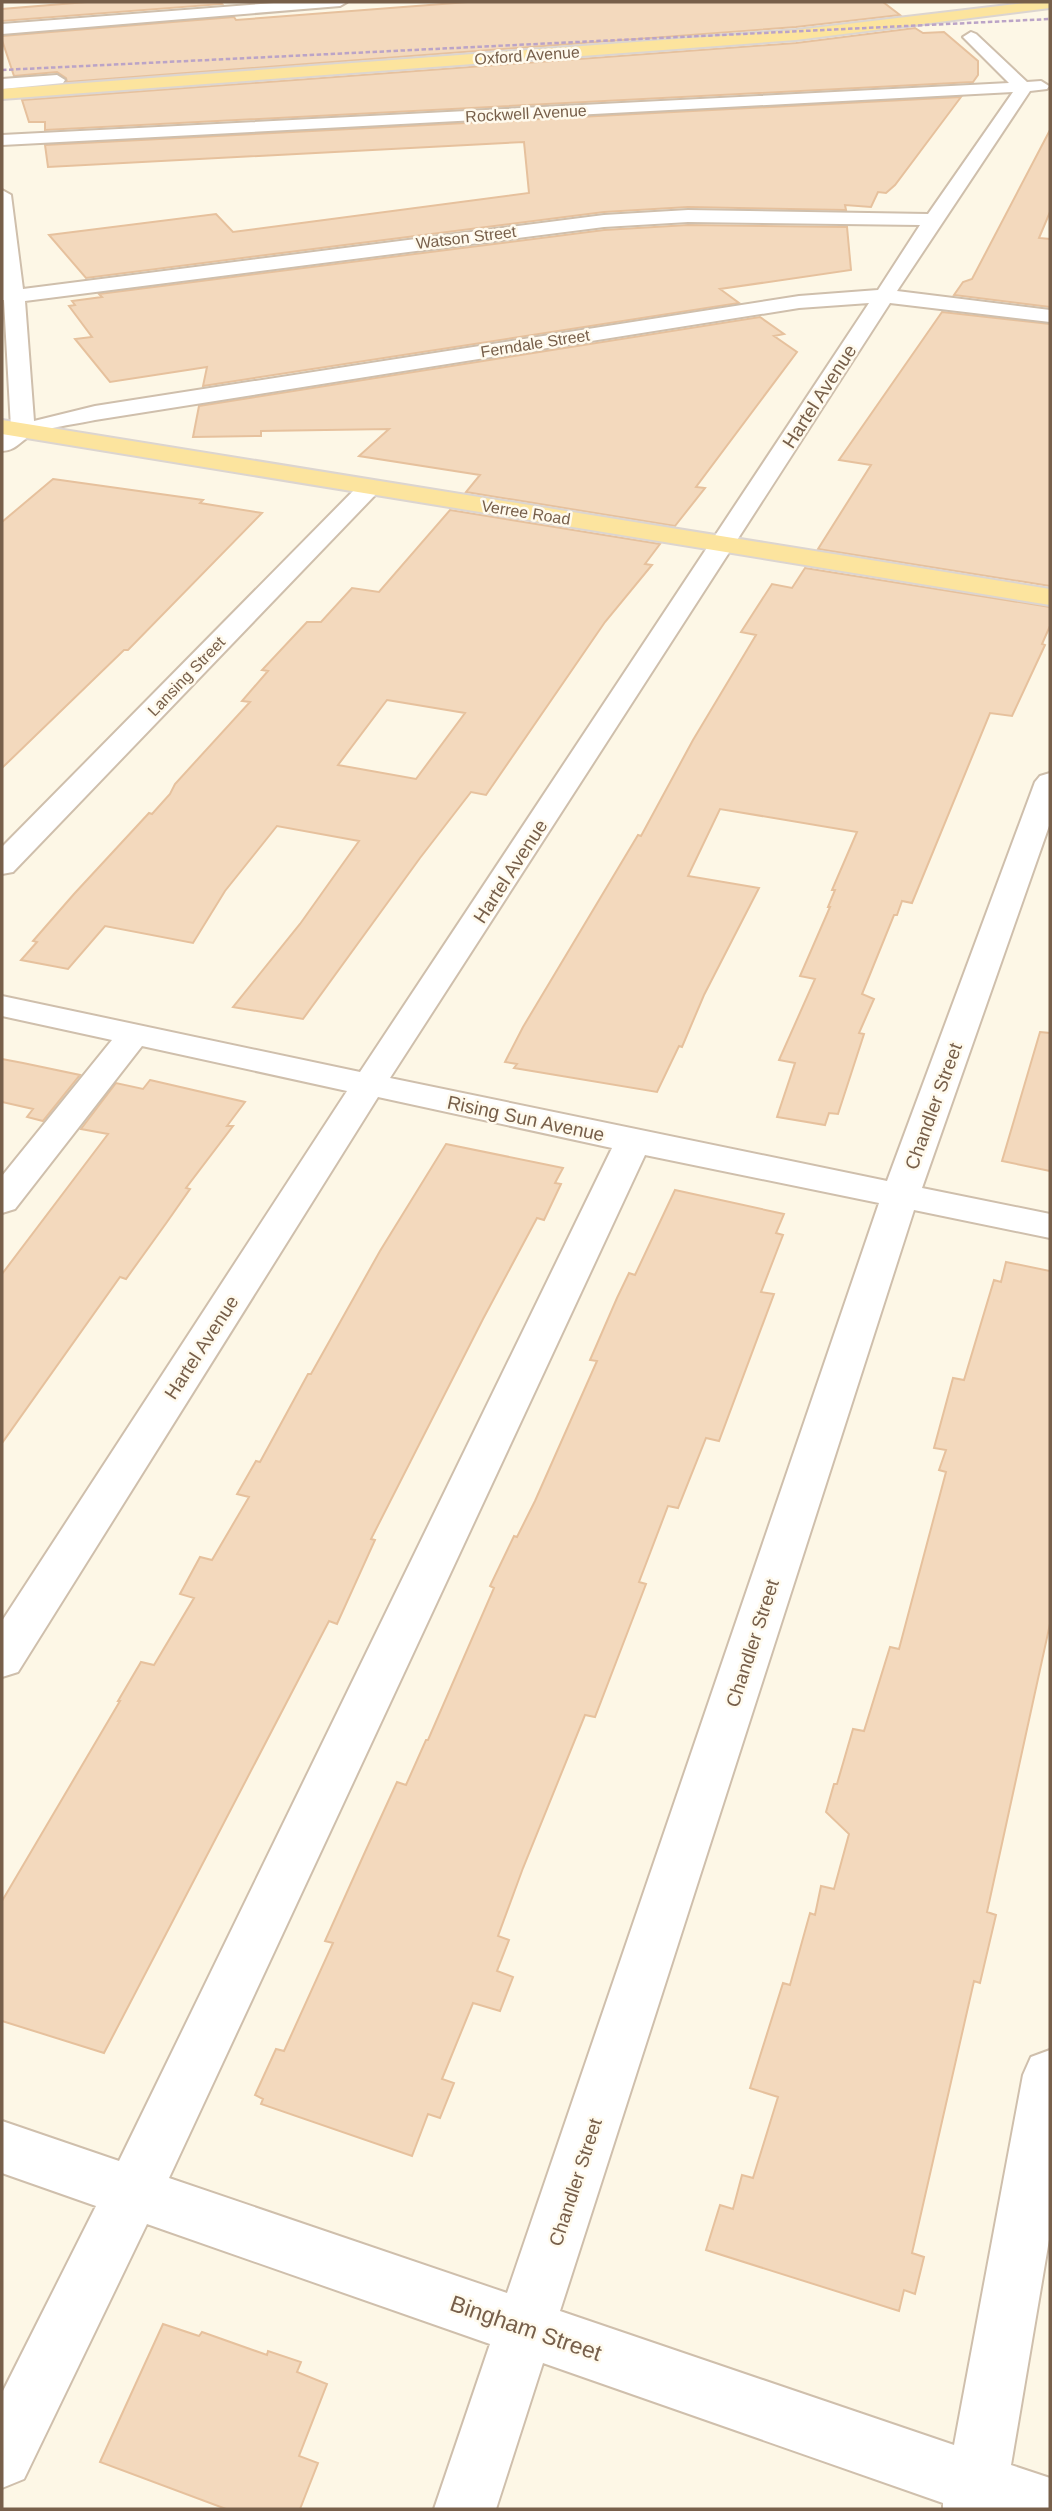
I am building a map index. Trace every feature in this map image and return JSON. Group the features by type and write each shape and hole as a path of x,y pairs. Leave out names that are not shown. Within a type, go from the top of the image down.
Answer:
{"main road":[{"name":"Oxford Avenue","path":"2,94 796,35 1050,4"},
{"name":"Verree Road","path":"12,428 1050,597"}],"street":[{"path":"2,29 53,19 340,2"},
{"path":"971,37 1041,88"},
{"name":"Hartel Avenue","path":"2,1659 369,1084 933,220 1041,88 1050,68"},
{"path":"2,85 57,80"},
{"name":"Rockwell Avenue","path":"2,141 1041,88"},
{"path":"2,195 12,428 2,446"},
{"name":"Watson Street","path":"8,295 604,221 688,216 933,220"},
{"name":"Ferndale Street","path":"12,428 799,302 884,296 1050,316"},
{"name":"Lansing Street","path":"2,865 370,487"},
{"name":"Chandler Street","path":"465,2509 901,1193 1050,782"},
{"name":"Rising Sun Avenue","path":"2,1006 634,1141 901,1193 1050,1226"},
{"path":"2,1201 135,1033"},
{"path":"2,2457 133,2193 634,1141"},
{"path":"975,2497 1050,2075"},
{"name":"Bingham Street","path":"2,2147 526,2328 975,2497 1050,2509"}],"building":[{"path":"87,2 222,4 2,21 2,9"},
{"path":"468,2 883,2 900,15 796,27 67,82 66,78 57,72 14,76 2,40 2,36 234,17 236,20"},
{"path":"915,28 923,33 944,32 978,61 978,75 973,82 45,130 45,122 29,122 22,100 796,43"},
{"path":"961,97 895,185 886,193 878,192 871,207 845,205 846,210 688,207 604,212 86,278 49,235 216,214 233,232 529,193 524,142 48,167 45,145"},
{"path":"1050,130 1050,212 1039,238 1050,239 1050,307 954,295 963,282 972,279"},
{"path":"688,225 847,227 851,270 720,289 739,303 203,386 207,367 110,382 75,339 92,337 69,306 75,305 72,301 102,297 99,294 604,230"},
{"path":"942,312 1050,324 1050,586 818,549 871,465 839,460"},
{"path":"760,317 784,334 774,336 797,352 696,487 705,488 675,526 466,492 480,475 359,456 389,429 261,431 261,436 193,437 199,406"},
{"path":"53,479 203,500 200,503 262,513 128,650 124,650 2,768 2,522"},
{"path":"450,510 660,544 645,564 652,565 605,622 486,795 471,792 303,1019 233,1007 300,924 359,841 277,826 225,891 193,943 105,926 68,969 21,960 37,942 33,941 74,894 149,813 152,814 170,794 175,784 250,702 242,701 268,671 262,670 307,622 321,622 352,588 379,592","holes":["387,700 465,713 416,779 338,765"]},
{"path":"805,568 1050,607 1050,626 1042,644 1045,645 1012,716 990,713 912,903 902,901 897,915 894,915 862,994 874,999 859,1033 864,1034 838,1114 829,1113 825,1125 777,1117 795,1063 779,1060 815,979 800,976 830,907 835,890 832,890 857,832 720,809 688,876 759,888 704,995 682,1047 679,1046 657,1092 514,1068 517,1064 505,1062 523,1027 638,835 641,836 693,740 756,635 741,632 772,584 792,588"},
{"path":"1040,1032 1050,1033 1050,1171 1002,1161"},
{"path":"2,1059 80,1075 43,1121 27,1117 33,1109 2,1102"},
{"path":"150,1080 245,1102 227,1126 233,1126 186,1188 190,1189 167,1222 126,1279 120,1277 2,1443 2,1274 108,1134 81,1129 116,1083 143,1089"},
{"path":"446,1144 563,1168 555,1183 561,1184 544,1220 537,1218 483,1319 371,1539 375,1540 337,1624 329,1621 104,2053 2,2021 2,1901 141,1662 154,1665 194,1598 180,1594 200,1557 212,1560 249,1497 237,1494 256,1461 260,1462 308,1374 311,1374 380,1251"},
{"path":"675,1190 784,1214 776,1233 783,1235 761,1292 774,1294 719,1441 706,1438 678,1508 668,1506 639,1582 646,1584 595,1717 585,1715 523,1868 498,1936 509,1940 497,1971 513,1977 500,2011 473,2003 442,2079 454,2083 440,2118 428,2114 412,2156 261,2104 263,2099 255,2095 276,2049 284,2051 333,1943 325,1941 365,1852 397,1782 406,1785 428,1740 494,1588 490,1586 514,1536 517,1537 535,1501 597,1361 590,1360 617,1298 629,1273 635,1275"},
{"path":"1006,1262 1050,1271 1050,1624 987,1912 996,1915 980,1983 974,1981 912,2253 924,2257 915,2294 904,2290 899,2311 706,2250 720,2205 733,2209 742,2175 753,2178 778,2097 750,2088 783,1983 790,1985 810,1913 815,1915 821,1886 834,1889 849,1834 826,1812 853,1729 864,1731 890,1647 899,1649 946,1472 939,1470 946,1450 934,1448 953,1378 964,1380 994,1280 1001,1282"},
{"path":"163,2324 199,2336 202,2332 267,2355 268,2351 301,2362 297,2372 327,2384 299,2456 318,2463 300,2509 226,2509 100,2462"}],"railway":[{"path":"2,70 1050,19"}]}
